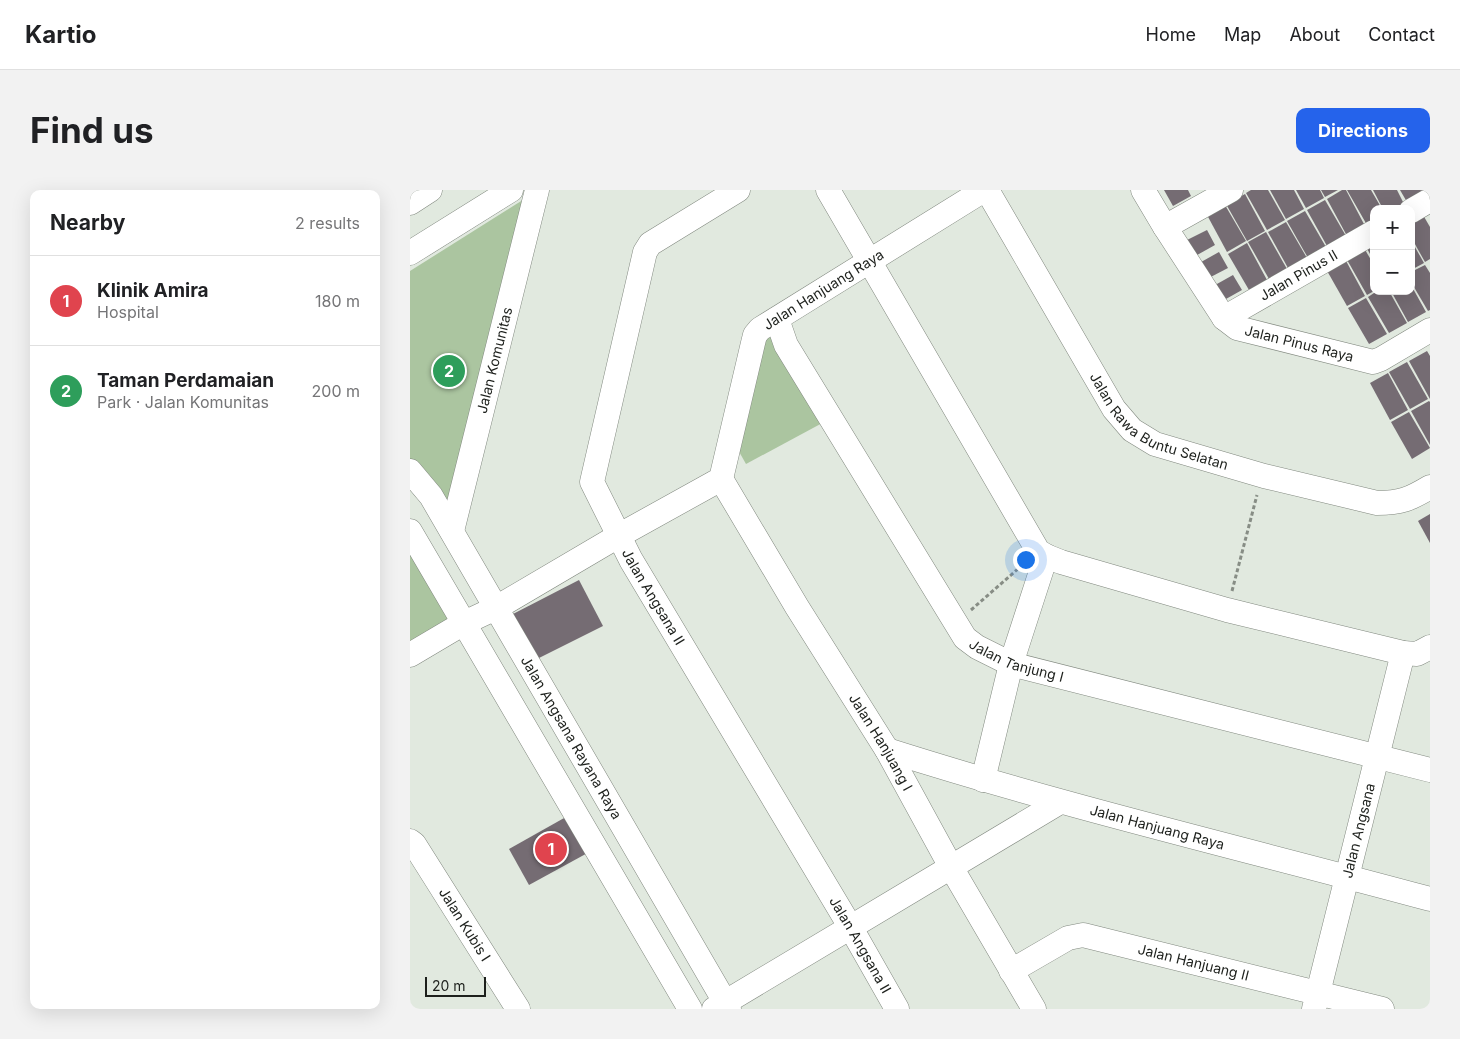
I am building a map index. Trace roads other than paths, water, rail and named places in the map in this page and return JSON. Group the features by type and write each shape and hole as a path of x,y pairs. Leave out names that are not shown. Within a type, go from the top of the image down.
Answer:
{"street":[{"path":"410,203 430,190"},
{"path":"410,253 512,190"},
{"name":"Jalan Komunitas","path":"452,531 538,190"},
{"name":"Jalan Angsana II","path":"738,190 650,244 644,252 592,482 631,560 851,928 897,1009"},
{"path":"828,190 1042,554 1061,562 1227,610 1421,655"},
{"name":"Jalan Hanjuang Raya","path":"721,479 755,334 760,329 986,190"},
{"name":"Jalan Rawa Buntu Selatan","path":"986,190 1114,409 1132,430 1155,444 1264,476 1377,503 1391,503 1410,499 1430,487"},
{"name":"Jalan Pinus Raya","path":"1143,190 1224,318 1237,328 1374,362 1430,330"},
{"path":"1165,227 1231,190"},
{"path":"1415,209 1430,200"},
{"name":"Jalan Pinus II","path":"1224,318 1370,234"},
{"name":"Jalan Tanjung I","path":"777,319 786,345 956,624 965,638 977,647 1011,664 1430,770"},
{"name":"Jalan Angsana Rayana Raya","path":"410,471 431,496 452,531 723,1007"},
{"path":"410,655 721,479"},
{"name":"Jalan Hanjuang I","path":"721,479 797,607 887,750 951,867 1034,1009"},
{"path":"410,531 690,1009"},
{"path":"983,780 1011,664 1042,554"},
{"name":"Jalan Angsana","path":"1316,1001 1378,756 1421,655"},
{"name":"Jalan Hanjuang Raya","path":"887,750 1060,802 1430,899"},
{"path":"723,1007 1060,802"},
{"name":"Jalan Kubis I","path":"410,841 414,844 518,1009"},
{"name":"Jalan Hanjuang II","path":"1011,971 1068,938 1083,935 1316,1001 1382,1009"}],"place":[{"name":"Taman Perdamaian","path":"449,371"},
{"name":"Klinik Amira","path":"551,849"}]}
